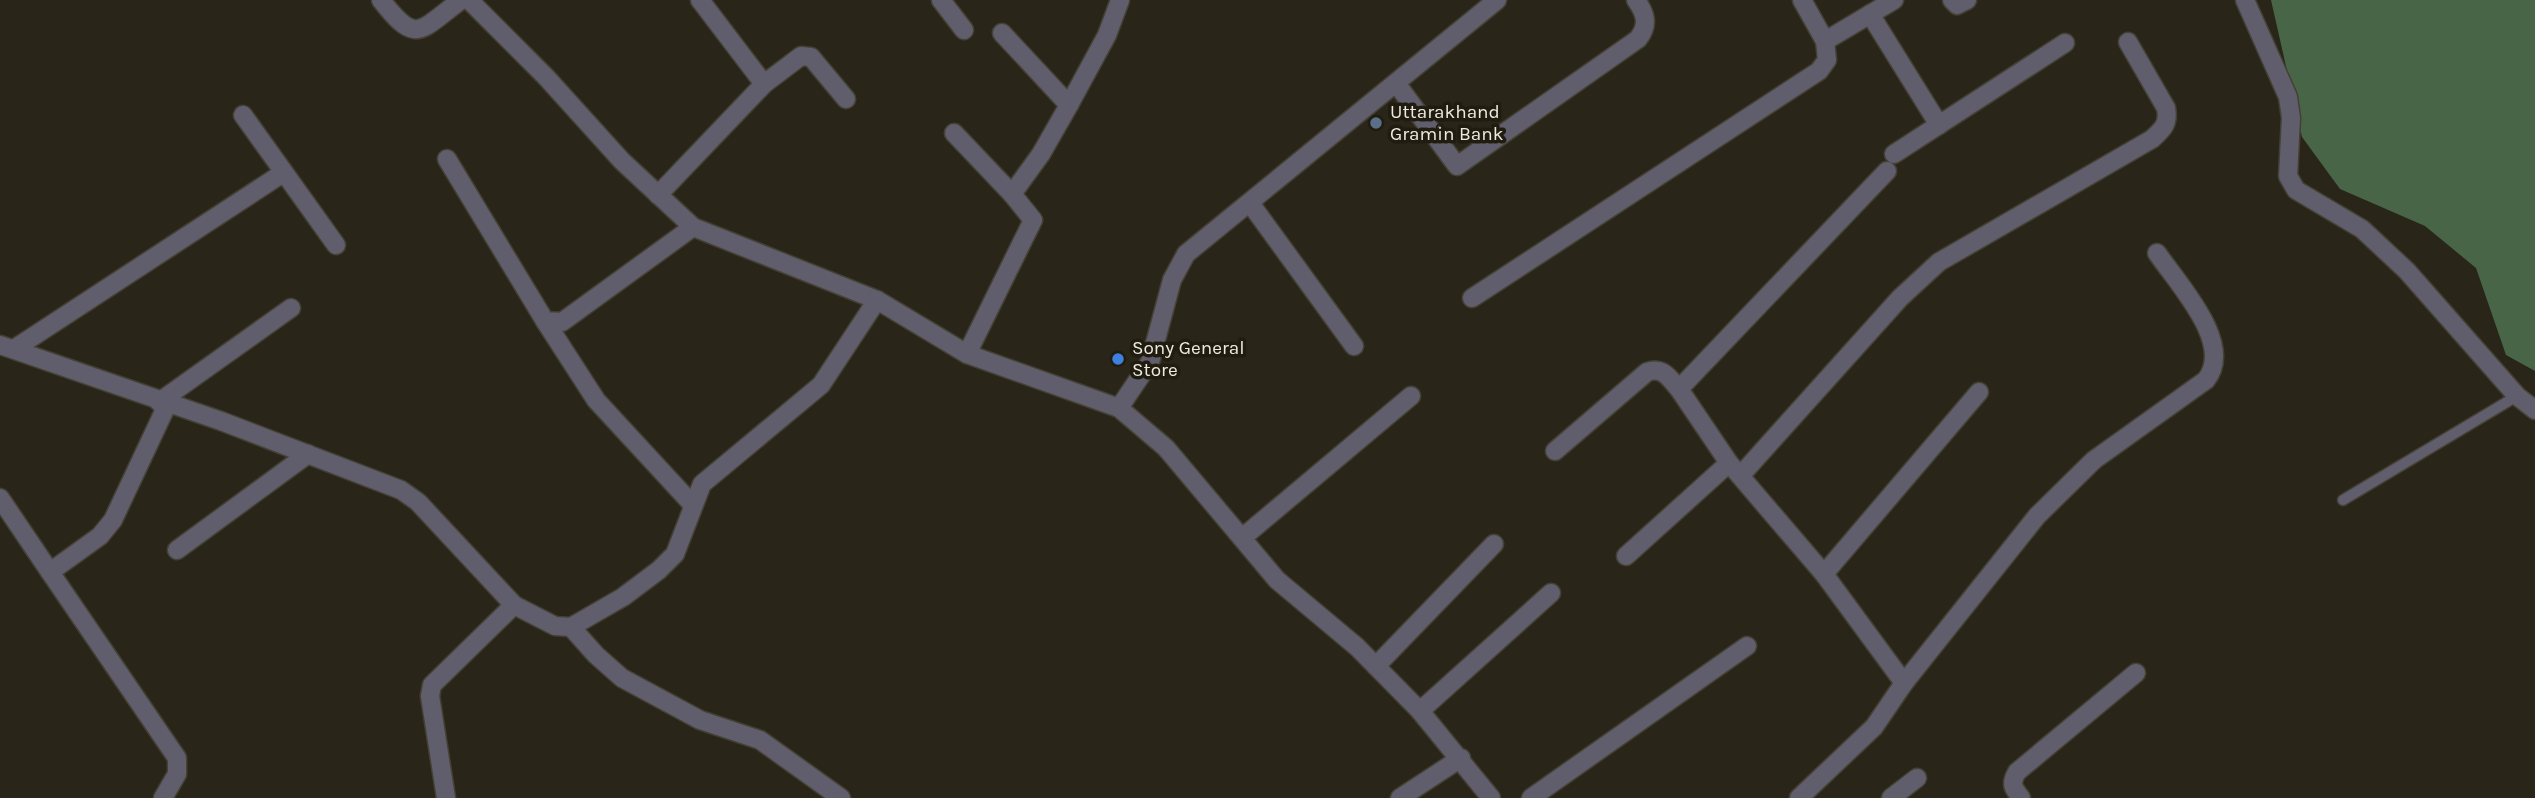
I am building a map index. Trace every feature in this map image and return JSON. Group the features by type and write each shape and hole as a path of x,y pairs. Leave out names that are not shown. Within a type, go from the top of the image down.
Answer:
{"street":[{"path":"381,0 401,26 411,30 423,28 461,0"},
{"path":"469,0 546,77 622,161 693,227 752,253 877,300 967,354 1119,408 1166,449 1278,580 1376,666 1420,711 1491,798"},
{"path":"701,0 764,84"},
{"path":"941,0 964,30"},
{"path":"1012,194 1069,105 1107,35 1120,0"},
{"path":"1396,83 1457,166 1638,39 1646,29 1646,20 1636,0"},
{"path":"1472,298 1819,71 1827,60 1825,41 1802,0"},
{"path":"1825,41 1894,0"},
{"path":"1952,0 1957,5 1967,0"},
{"path":"2245,0 2288,97 2291,118 2288,176 2296,190 2362,229 2407,271 2517,396 2535,411"},
{"path":"1119,408 1150,362 1178,264 1489,2"},
{"path":"1870,15 1939,125"},
{"path":"1002,33 1069,105"},
{"path":"1626,556 1735,469 1900,298 1939,262 2152,139 2165,128 2168,118 2166,108 2128,42"},
{"path":"1679,389 1891,163 1939,125 2065,43"},
{"path":"658,195 764,84 804,55 811,58 846,99"},
{"path":"243,115 336,245"},
{"path":"954,133 1031,215 1032,222 967,354"},
{"path":"447,159 596,400 692,505"},
{"path":"7,347 283,173"},
{"path":"1250,204 1354,346"},
{"path":"545,321 562,322 693,227"},
{"path":"1799,798 1874,727 1904,683 2037,516 2094,460 2212,373 2216,354 2208,326 2157,253"},
{"path":"7,347 387,483 418,502 514,605 555,626 571,627 623,597 668,563 675,554 692,505 707,478 821,385 877,300"},
{"path":"50,572 100,536 113,520 163,404 291,308"},
{"path":"1555,451 1647,372 1657,369 1663,372 1679,389 1735,469 1824,574 1904,683"},
{"path":"1824,574 1979,392"},
{"path":"1242,538 1411,396"},
{"path":"177,550 308,454"},
{"path":"0,498 177,758 177,774 163,798"},
{"path":"1376,666 1493,544"},
{"path":"1420,711 1551,593"},
{"path":"446,798 430,696 432,685 514,605"},
{"path":"571,627 596,656 622,678 700,720 760,740 841,798"},
{"path":"1531,798 1747,646"},
{"path":"2021,798 2013,788 2012,780 2017,772 2136,673"},
{"path":"1400,798 1461,758"},
{"path":"1892,798 1917,778"}],"lane":[{"path":"2343,500 2517,396"}],"green space":[{"path":"2271,0 2535,0 2535,371 2506,355 2476,268 2425,226 2340,189 2302,137"}],"place":[{"name":"Uttarakhand Gramin Bank","path":"1376,123"},
{"name":"Sony General Store","path":"1118,359"}]}
